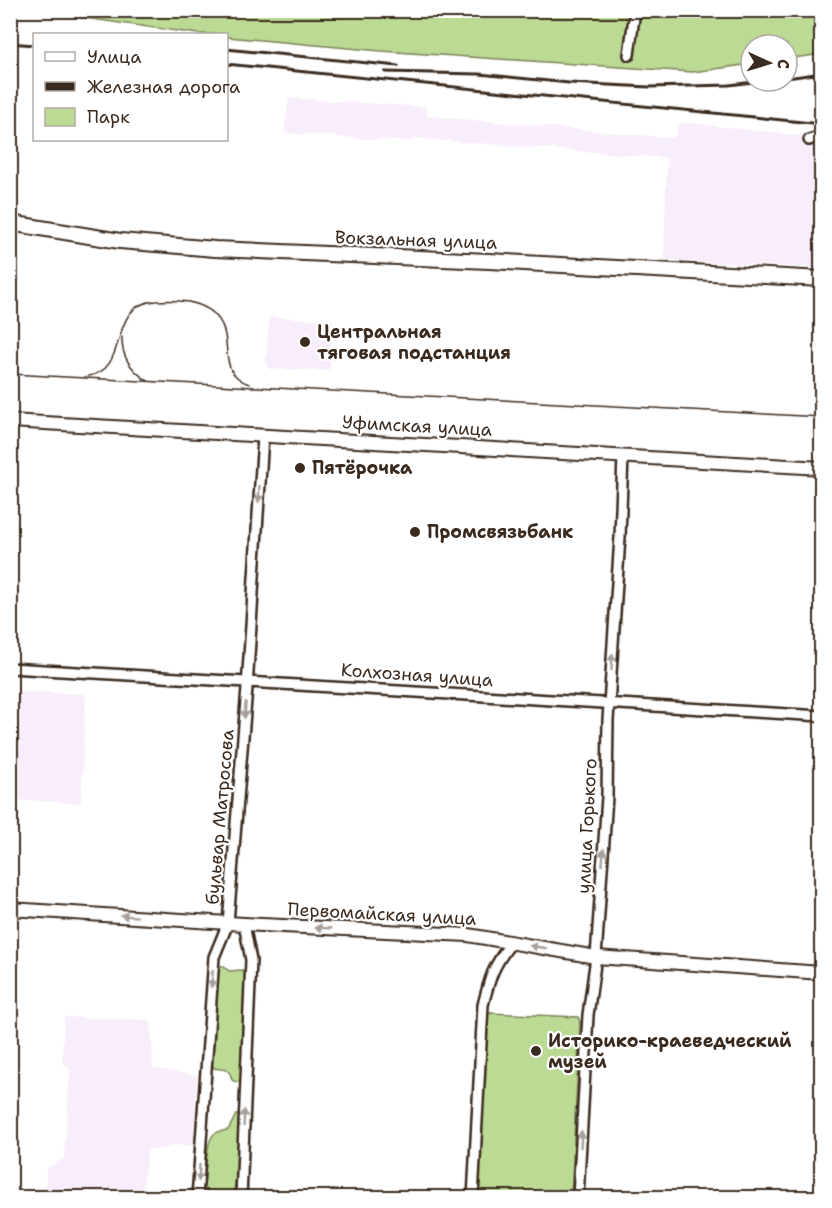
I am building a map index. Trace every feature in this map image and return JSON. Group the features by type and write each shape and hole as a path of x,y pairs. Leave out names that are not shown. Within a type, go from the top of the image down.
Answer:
{"main road":[{"name":"Вокзальная улица","path":"10,223 120,241 215,249 822,279"}],"street":[{"path":"629,55 635,10"},
{"path":"809,140 822,136"},
{"name":"Уфимская улица","path":"10,421 822,468"},
{"name":"бульвар Матросова","path":"197,1197 214,957 228,923 263,436"},
{"name":"улица Горького","path":"578,1197 588,1015 596,957 607,797 609,703 623,456"},
{"name":"Колхозная улица","path":"10,668 822,716"},
{"name":"Первомайская улица","path":"10,909 244,924 468,934 596,957 822,973"},
{"path":"241,1197 251,960 244,924"},
{"path":"473,1197 483,1005 490,974 512,943"}],"shaded area":[{"path":"289,98 426,107 427,116 674,138 680,122 821,138 821,268 664,260 667,158 413,138 411,142 284,133"},
{"path":"269,317 333,320 330,371 270,369 266,364"},
{"path":"15,691 86,694 81,803 11,800"},
{"path":"64,1017 151,1020 153,1068 197,1076 193,1146 172,1145 164,1149 148,1149 142,1193 122,1195 121,1198 46,1197 46,1169 64,1158 70,1070 62,1061"}],"green space":[{"path":"35,11 821,11 821,54 799,57 799,33 739,33 739,66 693,72 381,51 228,37 228,33 191,33"},
{"path":"219,966 229,971 242,970 246,976 240,1082 232,1080 227,1070 214,1068 210,1062 214,1033 214,989"},
{"path":"490,1013 578,1017 580,1022 571,1197 477,1198 485,1016"},
{"path":"241,1114 241,1145 233,1197 203,1198 207,1154 211,1138 215,1133 228,1130 236,1115"}],"tram line":[{"path":"88,376 101,371 110,362 130,313 141,305 157,301 185,301 203,306 217,317 225,333 229,366 239,379 249,384"},
{"path":"122,337 123,351 129,363 148,381"},
{"path":"10,374 822,417"}],"railway":[{"path":"10,43 33,45"},
{"path":"228,49 398,66"},
{"path":"228,64 822,124"},
{"path":"385,72 479,74 569,83 649,87 739,84"},
{"path":"799,76 822,73"}],"place":[{"name":"Центральная тяговая подстанция","path":"305,342"},
{"name":"Пятёрочка","path":"300,468"},
{"name":"Промсвязьбанк","path":"415,532"},
{"name":"Историко-краеведческий музей","path":"536,1051"}]}
